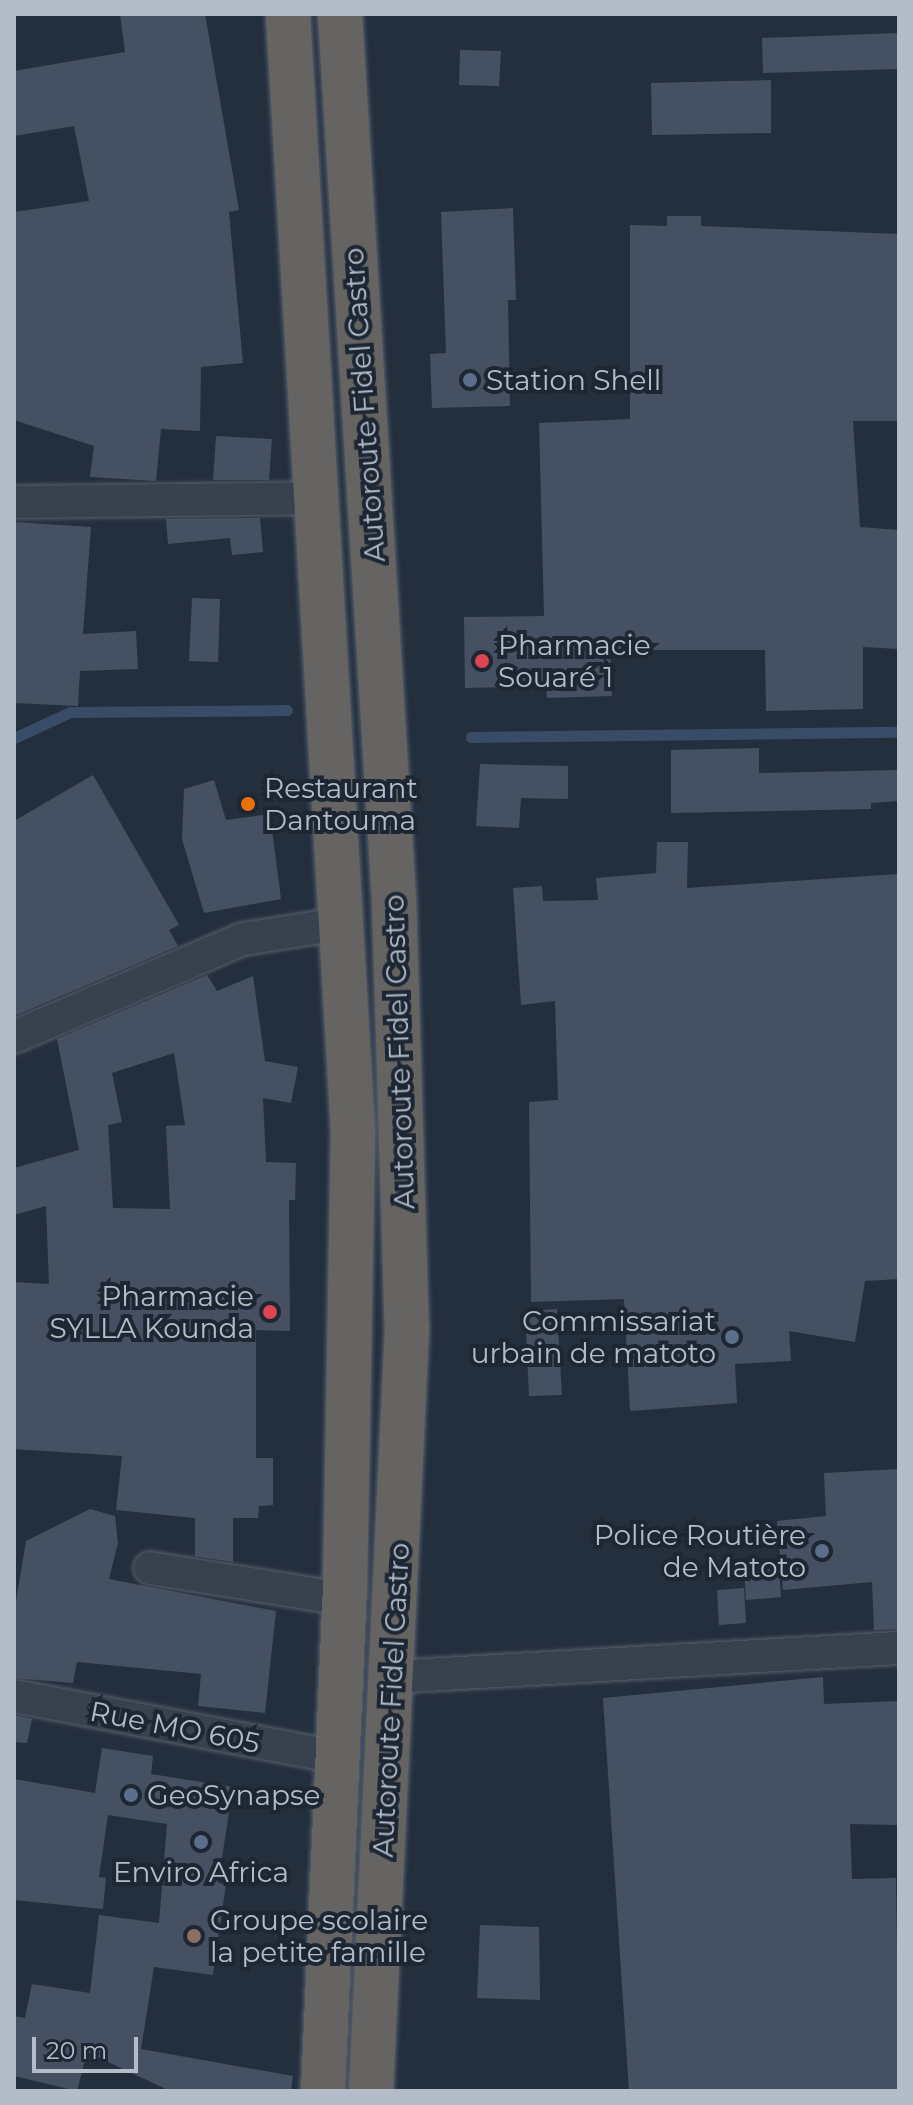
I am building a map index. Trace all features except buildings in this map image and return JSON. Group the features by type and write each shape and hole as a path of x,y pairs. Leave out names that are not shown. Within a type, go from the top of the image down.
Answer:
{"highway":[{"name":"Autoroute Fidel Castro","path":"288,14 345,923 353,1315 323,2091"},
{"name":"Autoroute Fidel Castro","path":"340,14 394,899 407,1328 371,2091"}],"street":[{"path":"14,502 320,498"},
{"path":"14,1037 243,939 345,923"},
{"path":"150,1568 344,1599"},
{"path":"391,1677 899,1648"},
{"name":"Rue MO 605","path":"14,1696 336,1757"}],"waterway":[{"path":"14,738 70,712 287,710"},
{"path":"471,737 899,732"}],"place":[{"name":"Station Shell","path":"470,380"},
{"name":"Pharmacie Souaré 1","path":"482,661"},
{"name":"Restaurant Dantouma","path":"248,804"},
{"name":"Pharmacie SYLLA Kounda","path":"270,1312"},
{"name":"Commissariat urbain de matoto","path":"732,1337"},
{"name":"Police Routière de Matoto","path":"822,1551"},
{"name":"GeoSynapse","path":"131,1795"},
{"name":"Enviro Africa","path":"201,1842"},
{"name":"Groupe scolaire la petite famille","path":"194,1936"}]}
